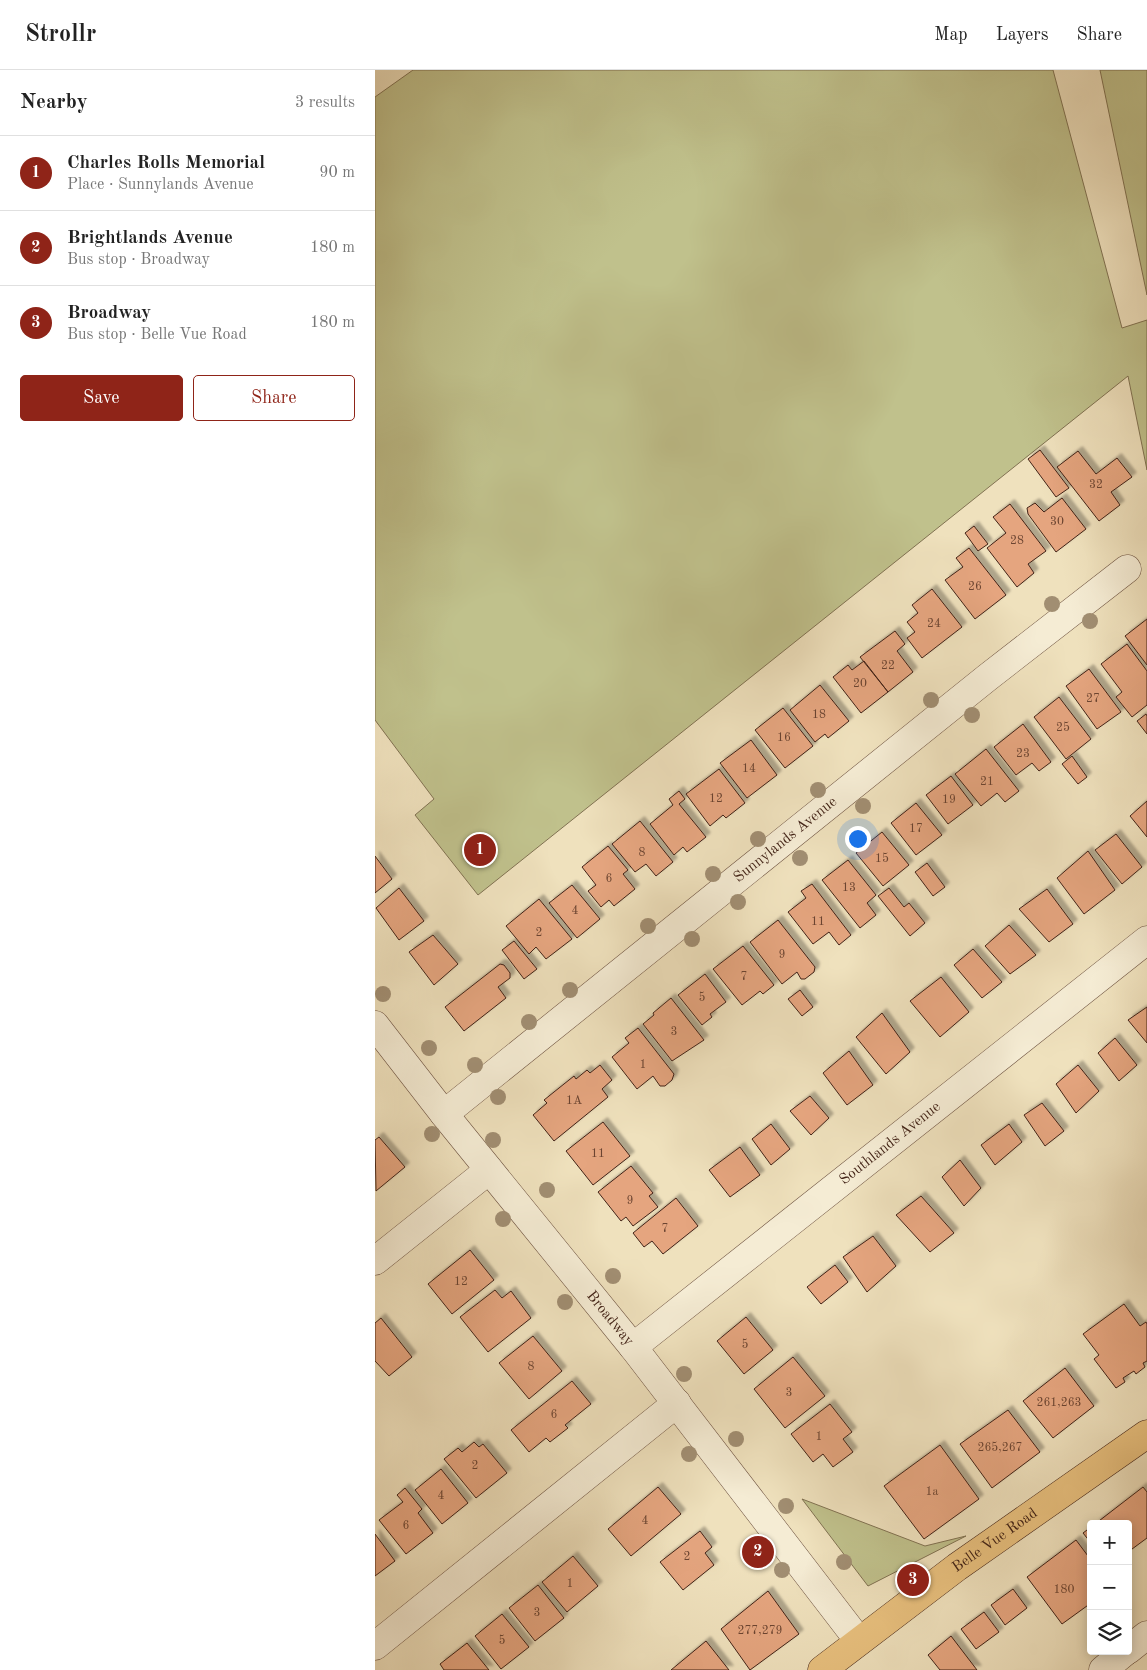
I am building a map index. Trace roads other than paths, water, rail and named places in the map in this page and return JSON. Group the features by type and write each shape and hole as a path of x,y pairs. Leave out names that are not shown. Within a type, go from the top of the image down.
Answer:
{"main road":[{"name":"Belle Vue Road","path":"822,1670 957,1566 1147,1434"}],"street":[{"name":"Sunnylands Avenue","path":"444,1114 974,689 1127,569"},
{"name":"Southlands Avenue","path":"633,1347 1147,940"},
{"name":"Broadway","path":"375,1025 444,1114 633,1347 859,1641"},
{"path":"375,1261 489,1170"},
{"path":"375,1646 677,1403"},
{"path":"1132,1647 1147,1635"},
{"path":"1103,1670 1122,1655"}],"place":[{"name":"Charles Rolls Memorial","path":"480,850"},
{"name":"Brightlands Avenue","path":"758,1552"},
{"name":"Broadway","path":"913,1580"}]}
